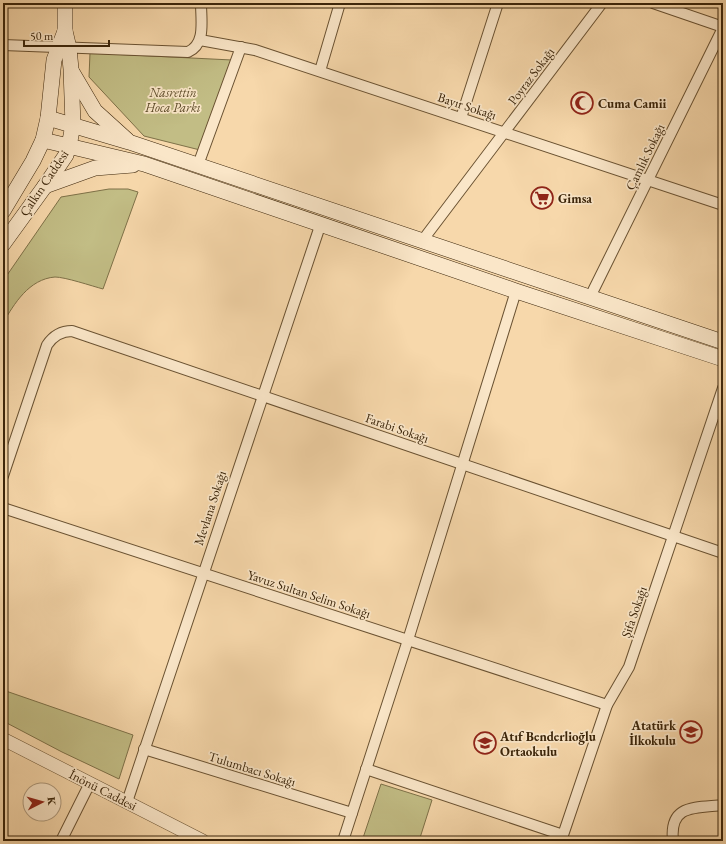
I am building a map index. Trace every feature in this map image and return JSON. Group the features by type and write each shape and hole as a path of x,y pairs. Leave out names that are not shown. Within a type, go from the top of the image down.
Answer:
{"main road":[{"name":"Çalkın Caddesi","path":"64,3 65,31 63,48 71,70 96,111 129,142"},
{"name":"Çalkın Caddesi","path":"3,211 33,161 43,140 48,118 54,60 63,48"},
{"name":"Çalkın Caddesi","path":"3,244 66,155 72,125 71,70"},
{"path":"48,118 129,142 723,342"},
{"path":"43,140 144,164 321,223 516,291 723,359"},
{"path":"45,186 95,168 144,164"}],"street":[{"path":"3,45 188,52 198,44 201,3"},
{"path":"320,71 340,3"},
{"path":"461,118 498,3"},
{"name":"Poyraz Sokağı","path":"422,241 602,3"},
{"path":"653,3 723,27"},
{"name":"Çamlık Sokağı","path":"590,297 649,180 723,27"},
{"name":"Bayır Sokağı","path":"198,44 241,47 320,71 723,205"},
{"path":"198,165 241,47"},
{"name":"Mevlana Sokağı","path":"127,802 202,573 321,223"},
{"path":"343,841 408,640 516,291"},
{"name":"Farabi Sokağı","path":"3,476 47,345 53,337 61,332 76,332 723,553"},
{"name":"Şifa Sokağı","path":"562,838 607,705 630,667 723,388"},
{"name":"Yavuz Sultan Selim Sokağı","path":"3,508 607,705"},
{"name":"İnönü Caddesi","path":"3,739 203,841"},
{"name":"Tulumbacı Sokağı","path":"144,749 352,813"},
{"path":"366,769 562,838"},
{"path":"61,841 90,783"},
{"path":"673,841 672,826 679,814 693,808 723,805"}],"green space":[{"name":"Nasrettin Hoca Parkı","path":"90,53 232,60 200,150 144,136 89,77"},
{"path":"109,189 128,189 138,192 103,289 59,277 37,282 17,301 3,323 3,281 61,197"},
{"path":"3,690 133,735 119,779 62,752 3,721"},
{"path":"381,784 432,800 419,841 362,841"}],"place":[{"name":"Cuma Camii","path":"582,103"},
{"name":"Gimsa","path":"542,198"},
{"name":"Atatürk İlkokulu","path":"691,732"},
{"name":"Atıf Benderlioğlu Ortaokulu","path":"485,743"}]}
